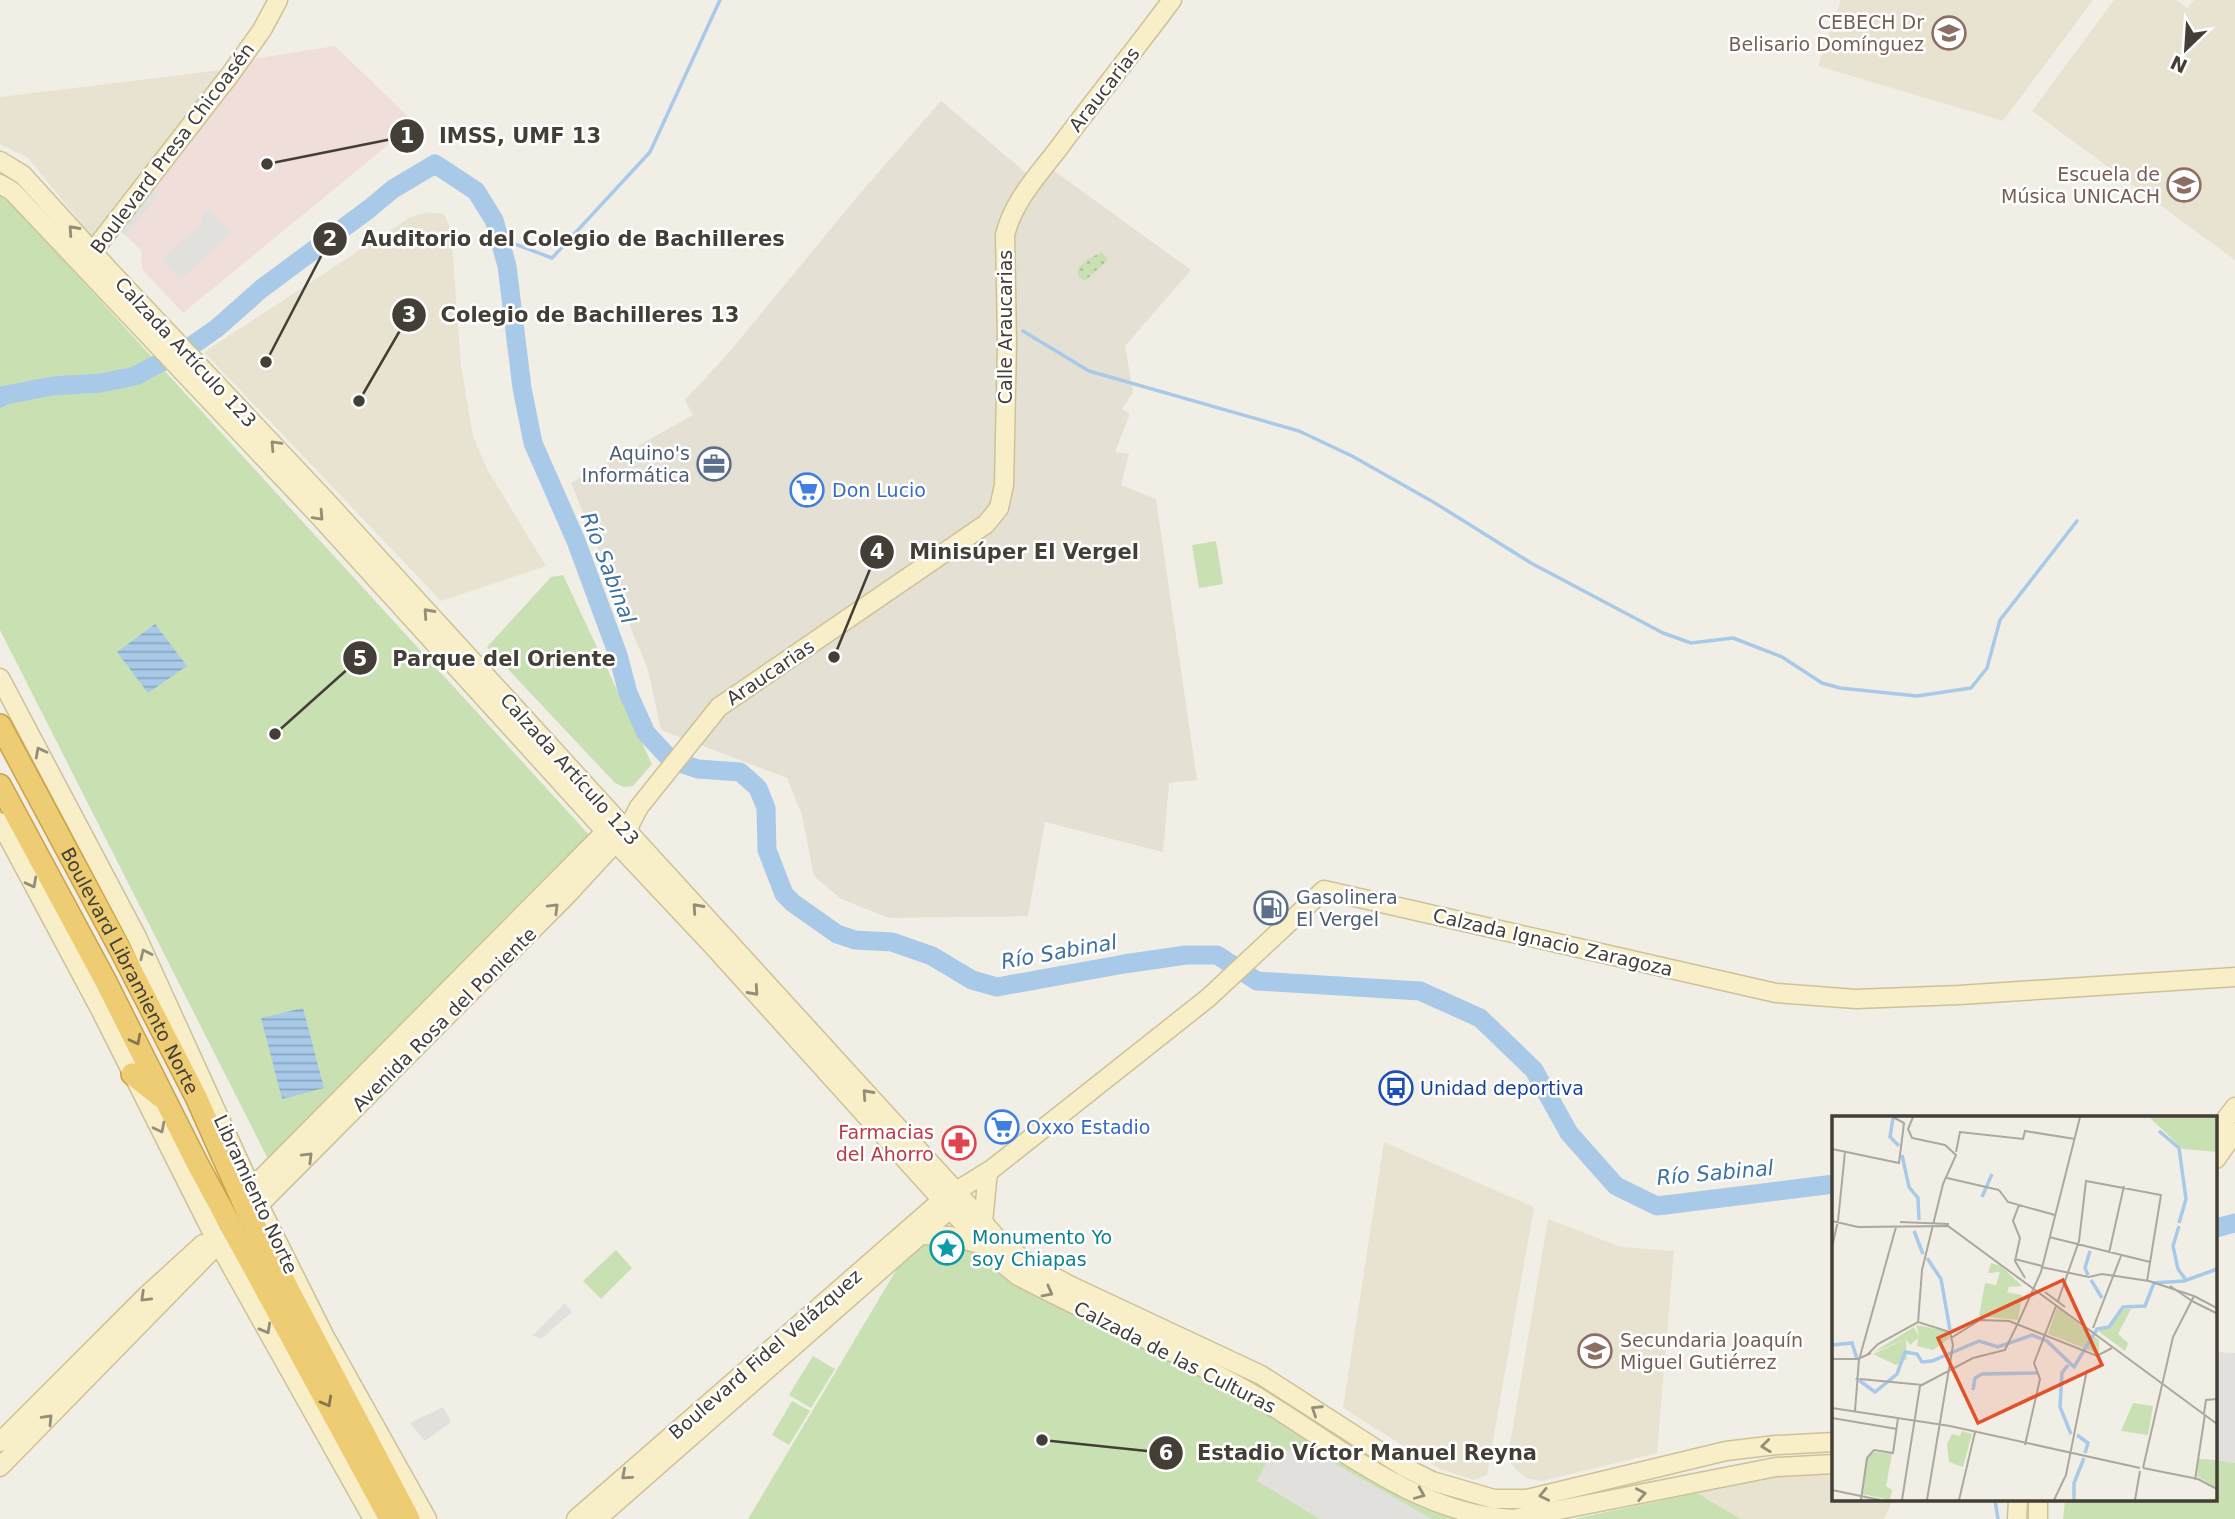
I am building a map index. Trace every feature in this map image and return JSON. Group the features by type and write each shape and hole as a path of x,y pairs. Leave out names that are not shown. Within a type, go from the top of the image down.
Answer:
{"highway":[{"name":"Boulevard Libramiento Norte","path":"0,725 196,1097 238,1221"},
{"name":"Boulevard Libramiento Norte","path":"0,785 105,980 166,1102 238,1221"},
{"path":"144,995 166,999"},
{"path":"132,1074 166,1102"},
{"path":"238,1221 390,1519"},
{"path":"238,1221 409,1519"}],"street":[{"name":"Boulevard Presa Chicoasén","path":"262,30 278,0"},
{"name":"Boulevard Presa Chicoasén","path":"88,259 262,30 290,0"},
{"name":"Araucarias","path":"1035,177 1172,0"},
{"name":"Calzada Artículo 123","path":"0,161 23,174 88,259"},
{"name":"Calle Araucarias","path":"1004,485 1007,344 1005,235 1012,213 1035,177"},
{"name":"Calzada Artículo 123","path":"0,184 12,191 88,259 194,372 329,504 616,831 952,1200"},
{"name":"Araucarias","path":"616,831 639,807 719,707 986,524 999,508 1004,485"},
{"name":"Libramiento Norte","path":"0,678 137,937 166,999 238,1221 325,1337 427,1519"},
{"path":"0,822 132,1074 238,1221 373,1519"},
{"name":"Avenida Rosa del Poniente","path":"0,1467 616,831"},
{"name":"Calzada Ignacio Zaragoza","path":"952,1200 1218,988 1324,890 1776,993 1856,999 2235,977"},
{"path":"2218,1129 2235,1107"},
{"path":"2218,1156 2235,1132"},
{"path":"982,1175 983,1222"},
{"name":"Calzada de las Culturas","path":"952,1200 983,1222 1000,1243 1029,1263 1069,1285 1261,1375 1404,1467 1432,1481 1494,1499 1527,1499 1726,1451 1832,1442"},
{"name":"Calzada de las Culturas","path":"952,1200 984,1245 1018,1276 1242,1388 1407,1489 1455,1513 1492,1518 1537,1517 1776,1467 1832,1464"},
{"name":"Boulevard Fidel Velázquez","path":"597,1519 922,1235 952,1200"},
{"name":"Boulevard Fidel Velázquez","path":"576,1519 952,1200"},
{"name":"Avenida Rosa del Poniente","path":"0,1442 146,1296 238,1221"},
{"path":"922,1235 950,1236 984,1245"},
{"path":"1800,1443 1803,1466"}],"shaded area":[{"name":"CEBECH Dr Belisario Domínguez","path":"1841,0 2093,0 2003,121 1818,66"},
{"name":"Escuela de Música UNICACH","path":"2114,0 2176,0 2187,8 2194,0 2235,0 2235,260 2032,111"},
{"path":"335,46 415,123 183,313 142,269 141,250 126,236 159,195 150,188 253,59"},
{"path":"230,69 94,239 28,158 0,144 0,97"},
{"path":"941,101 1030,176 1043,163 1191,270 1125,346 1133,392 1122,409 1130,414 1115,452 1129,454 1121,485 1156,499 1197,780 1169,783 1163,852 1045,822 1028,916 889,918 841,899 814,876 802,815 787,778 661,730 648,670 571,483 693,415 685,400 726,356 857,197"},
{"path":"150,188 159,195 126,236 117,229"},
{"path":"209,209 231,233 181,279 162,259 204,220 201,217"},
{"path":"427,212 444,214 451,230 461,366 473,436 487,469 546,566 441,601 204,352 409,218"},
{"path":"1384,1142 1534,1207 1487,1475 1474,1480 1440,1469 1343,1408"},
{"name":"Secundaria Joaquín Miguel Gutiérrez","path":"1548,1219 1621,1247 1674,1251 1657,1453 1542,1481 1529,1479 1518,1472 1511,1463 1509,1450"},
{"path":"565,1303 572,1312 541,1339 533,1335"},
{"path":"2218,1352 2235,1353 2235,1463 2218,1460"},
{"path":"443,1407 451,1422 425,1441 410,1423"},
{"path":"1304,1446 1432,1519 1320,1519 1257,1481 1270,1455"},
{"path":"1832,1472 1832,1502 1892,1502 1884,1519 1741,1519 1697,1493 1787,1475"}],"green space":[{"path":"0,196 12,204 592,838 270,1163 0,630"},
{"path":"1102,252 1108,260 1085,281 1078,276 1078,268"},
{"path":"1216,541 1223,584 1199,588 1192,545"},
{"path":"563,575 652,764 633,786 624,787 615,783 487,647 551,577"},
{"path":"922,1241 958,1241 1240,1393 1450,1514 1453,1519 748,1519 904,1257"},
{"path":"616,1250 632,1268 601,1299 583,1281"},
{"path":"813,1356 835,1369 811,1408 789,1395"},
{"path":"792,1401 810,1411 789,1445 772,1435"},
{"path":"2218,1460 2235,1463 2235,1519 2063,1519 2065,1502 2218,1502"},
{"path":"1697,1493 1741,1519 1573,1519"}],"water":[{"path":"155,624 187,666 148,693 117,652"},
{"path":"303,1008 324,1088 282,1099 261,1018"}],"waterway":[{"path":"499,238 552,258 650,152 720,0"},
{"name":"Río Sabinal","path":"0,398 52,386 101,383 135,376 190,347 217,328 261,289 393,189 435,164 476,191 494,220 507,266 522,388 533,443 576,541 618,655 628,693 646,733 671,760 698,769 740,772 758,788 766,808 767,850 784,894 793,903 837,934 855,940 892,942 932,956 972,980 997,987 1124,964 1186,955 1217,955 1257,981 1420,991 1480,1018 1534,1070 1569,1133 1616,1186 1657,1206 1832,1184"},
{"path":"1023,331 1089,371 1299,431 1352,456 1435,503 1531,563 1663,633 1691,643 1733,638 1782,657 1822,683 1840,688 1917,696 1971,688 1987,668 2000,620 2077,521"},
{"name":"Río Sabinal","path":"2218,1227 2235,1223"},
{"path":"1995,1502 1998,1519"}],"place":[{"name":"CEBECH Dr Belisario Domínguez","path":"1949,33"},
{"name":"IMSS, UMF 13","path":"267,164"},
{"name":"Escuela de Música UNICACH","path":"2184,185"},
{"name":"Auditorio del Colegio de Bachilleres","path":"266,362"},
{"name":"Colegio de Bachilleres 13","path":"359,401"},
{"name":"Aquino's Informática","path":"714,464"},
{"name":"Don Lucio","path":"807,490"},
{"name":"Minisúper El Vergel","path":"834,657"},
{"name":"Parque del Oriente","path":"275,734"},
{"name":"Gasolinera El Vergel","path":"1271,908"},
{"name":"Unidad deportiva","path":"1396,1088"},
{"name":"Oxxo Estadio","path":"1002,1127"},
{"name":"Farmacias del Ahorro","path":"959,1143"},
{"name":"Monumento Yo soy Chiapas","path":"947,1248"},
{"name":"Secundaria Joaquín Miguel Gutiérrez","path":"1595,1351"},
{"name":"Estadio Víctor Manuel Reyna","path":"1042,1440"}]}
